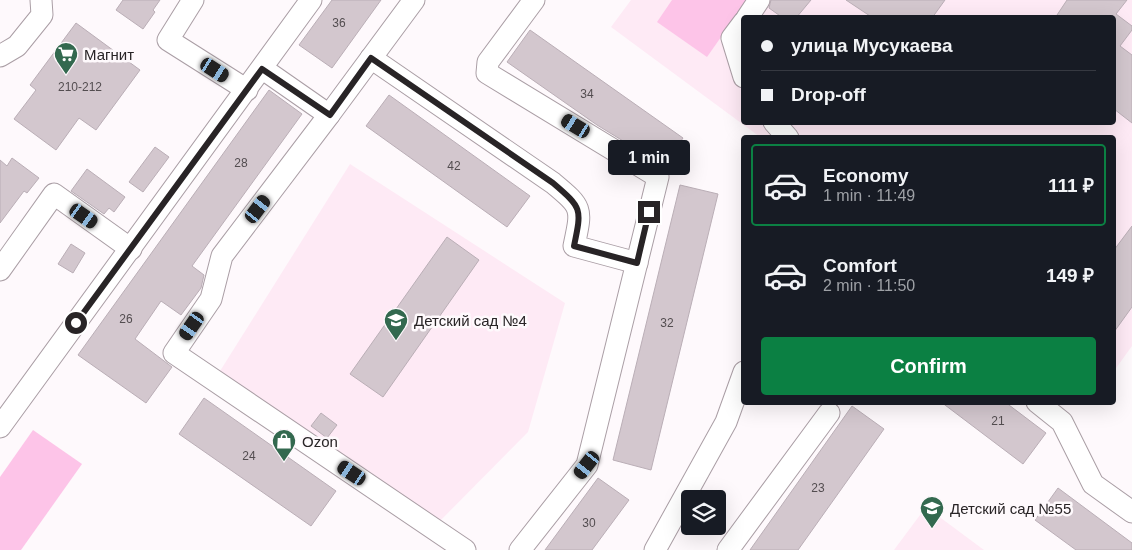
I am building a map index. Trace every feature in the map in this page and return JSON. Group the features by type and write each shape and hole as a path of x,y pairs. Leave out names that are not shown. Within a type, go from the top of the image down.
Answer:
{"street":[{"path":"0,56 17,46 42,14 41,0"},
{"path":"193,0 168,40 247,90"},
{"path":"0,427 312,0"},
{"path":"414,0 330,115 222,256 211,299 174,353 465,550"},
{"path":"520,550 587,465 658,177 487,73 488,62 534,0"},
{"path":"749,15 759,0"},
{"path":"741,26 732,38 741,67"},
{"path":"371,58 553,183 576,203 580,216 574,246 637,263"},
{"path":"262,69 330,115"},
{"path":"777,125 785,135"},
{"path":"0,270 54,194 131,249"},
{"path":"655,550 726,422 741,380"},
{"path":"1041,405 1062,422 1093,484 1132,512"},
{"path":"728,550 829,413"}],"shaded area":[{"path":"631,0 1132,0 1132,346 1116,368 1116,135 757,135 744,125 1116,125 1116,15 741,15 741,123 611,27"},
{"path":"672,0 747,0 707,57 657,22"},
{"name":"Детский сад №4","path":"350,164 565,303 528,432 435,526 215,379"},
{"path":"33,430 82,464 21,550 0,550 0,477"},
{"name":"Детский сад №55","path":"926,507 984,550 894,550"}],"building":[{"path":"123,0 160,0 153,10 155,12 143,29 116,10"},
{"path":"332,0 381,0 332,68 299,45"},
{"path":"771,0 811,0 798,15 779,15 769,8"},
{"path":"846,0 945,0 934,15 868,15"},
{"path":"1067,0 1127,0 1116,14 1132,26 1132,30 1120,46 1132,55 1132,123 1116,111 1116,15 1057,15"},
{"path":"76,23 140,70 96,130 79,118 56,150 14,119 36,90 30,85"},
{"path":"530,30 683,138 664,166 597,125 507,62"},
{"path":"269,90 302,114 192,266 204,275 201,288 181,315 161,301 135,339 172,367 146,403 78,355"},
{"path":"389,95 530,196 507,227 366,126"},
{"path":"155,147 169,157 143,192 129,182"},
{"path":"12,158 39,178 27,193 24,191 0,223 0,160 7,166"},
{"path":"87,169 125,197 114,212 109,208 104,214 71,191"},
{"path":"680,185 718,194 651,470 613,460"},
{"path":"1132,226 1132,307 1116,329 1116,247"},
{"path":"447,237 479,260 383,397 350,374"},
{"path":"71,244 85,253 73,273 58,264"},
{"path":"204,398 336,491 311,526 179,434"},
{"path":"945,405 1009,405 1046,433 1023,464"},
{"path":"852,406 884,429 798,550 750,550"},
{"path":"321,413 337,425 327,438 311,426"},
{"path":"598,478 629,500 592,550 545,550"},
{"path":"1058,488 1132,543 1132,550 1076,550 1035,520"}],"place":[{"name":"Магнит","path":"66,75"},
{"name":"Детский сад №4","path":"396,341"},
{"name":"Ozon","path":"284,462"},
{"name":"Детский сад №55","path":"932,529"}],"route":[{"path":"76,323 262,69 330,115 371,58 553,183 576,203 580,216 574,246 637,263 649,212"}]}
